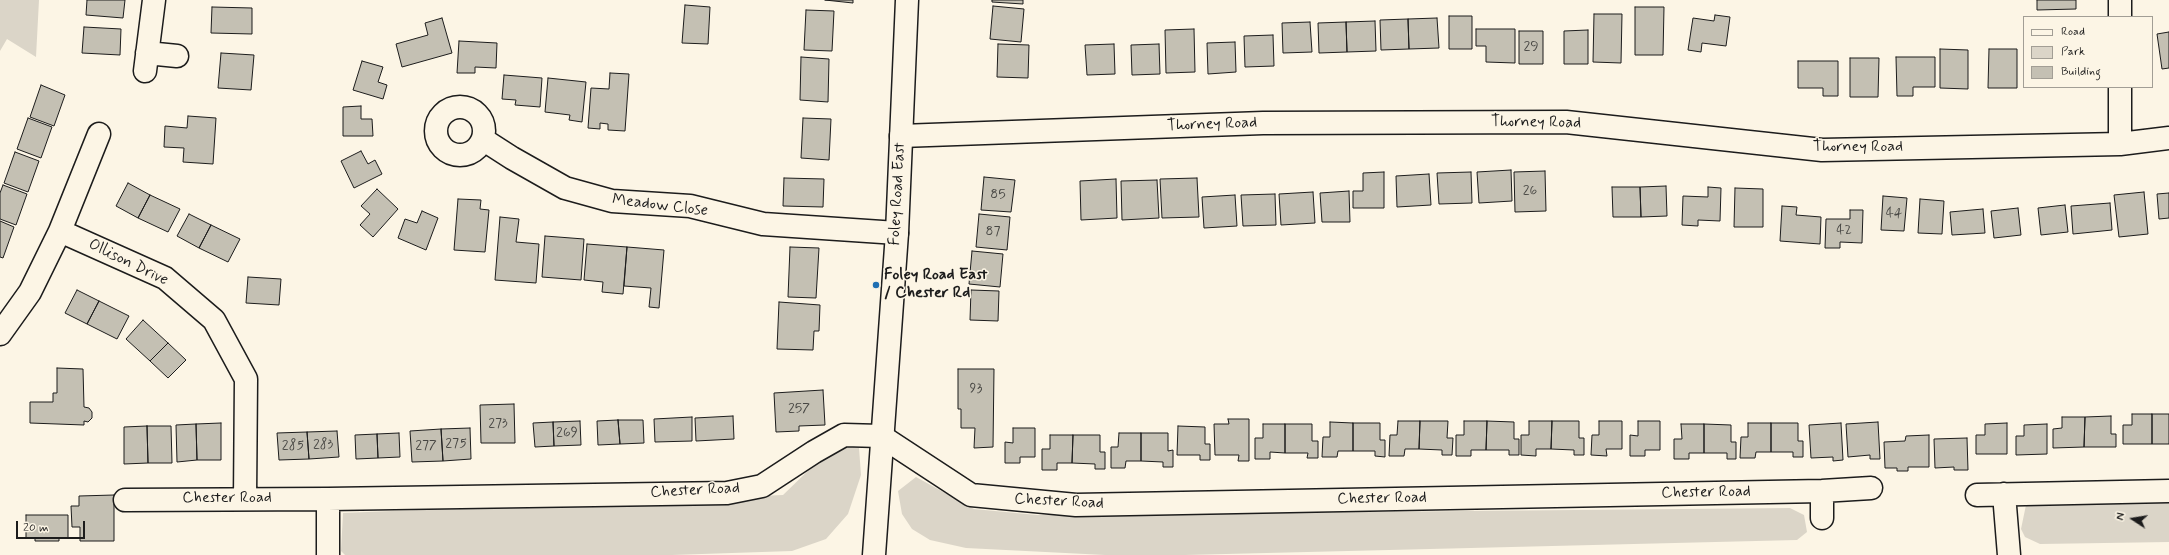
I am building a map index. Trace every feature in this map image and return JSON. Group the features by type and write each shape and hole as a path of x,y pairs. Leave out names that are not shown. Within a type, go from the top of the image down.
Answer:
{"street":[{"path":"154,0 146,62 177,56"},
{"name":"Foley Road East","path":"874,555 881,436 897,233 907,0"},
{"path":"2120,0 2120,16"},
{"path":"2120,88 2120,144"},
{"name":"Thorney Road","path":"901,136 1263,123 1566,122 1822,150 2120,144 2169,138"},
{"path":"0,334 30,292 60,231 99,134"},
{"name":"Meadow Close","path":"484,140 512,158 565,188 612,201 690,206 763,224 897,233"},
{"name":"Ollison Drive","path":"60,231 165,278 214,320 246,379 245,499"},
{"name":"Chester Road","path":"125,500 328,499 727,493 762,486 814,452 844,435 881,436 971,495 1076,505 1822,491 1871,488"},
{"path":"1822,491 1822,518"},
{"path":"1976,495 2169,491"},
{"path":"2004,494 2009,555"},
{"path":"328,499 328,555"}],"green space":[{"path":"0,0 39,0 36,57 7,39 0,51"},
{"path":"843,445 859,448 861,475 848,514 826,539 792,551 672,555 345,555 341,551 343,513 783,495 815,464"},
{"path":"916,477 974,509 1037,515 1790,508 1804,515 1807,532 1797,540 1185,555 1105,555 966,548 930,540 912,529 902,514 898,491"},
{"path":"2169,502 2169,542 2040,544 2025,537 2021,529 2026,505"}],"building":[{"path":"87,0 125,0 123,18 86,15"},
{"path":"825,0 853,0 853,3"},
{"path":"992,0 1023,0 1023,4 992,2"},
{"path":"2037,0 2076,0 2076,9 2037,10"},
{"path":"685,5 710,7 708,44 682,43"},
{"path":"993,6 1024,9 1021,42 990,39"},
{"path":"212,7 252,8 252,34 211,33"},
{"path":"1635,7 1664,7 1663,55 1635,55"},
{"path":"806,10 834,11 832,51 804,50"},
{"path":"1594,14 1622,14 1621,63 1593,62"},
{"path":"1715,15 1730,17 1726,46 1702,43 1701,52 1688,50 1693,18 1714,21"},
{"path":"1449,16 1472,16 1472,49 1449,49"},
{"path":"442,18 452,53 402,67 396,44 428,35 425,23"},
{"path":"1437,18 1439,48 1409,49 1408,19"},
{"path":"1408,19 1409,49 1381,50 1380,20"},
{"path":"1375,21 1376,51 1347,52 1346,22"},
{"path":"1310,22 1312,52 1283,53 1282,23"},
{"path":"1346,22 1347,52 1319,53 1318,23"},
{"path":"84,27 121,29 120,55 82,53"},
{"path":"1194,29 1195,72 1166,73 1165,30"},
{"path":"1476,29 1515,29 1515,63 1486,62 1486,46 1476,46"},
{"path":"1588,30 1588,64 1564,64 1564,31"},
{"path":"1519,31 1543,31 1543,64 1519,64"},
{"path":"2169,32 2169,68 2162,69 2157,34"},
{"path":"1273,35 1274,66 1245,67 1244,36"},
{"path":"459,41 497,43 496,68 475,67 475,73 457,73"},
{"path":"1235,42 1236,72 1208,74 1207,43"},
{"path":"998,44 1029,45 1028,78 997,77"},
{"path":"1114,44 1115,74 1087,75 1085,45"},
{"path":"1159,44 1160,74 1132,75 1131,45"},
{"path":"1940,49 1968,50 1968,89 1940,88"},
{"path":"1989,49 2017,49 2017,88 1988,88"},
{"path":"221,53 254,55 251,90 218,88"},
{"path":"801,57 829,59 828,102 800,100"},
{"path":"1896,57 1935,57 1935,87 1913,87 1913,96 1897,96"},
{"path":"1850,58 1879,58 1878,97 1850,97"},
{"path":"362,61 383,67 378,82 387,85 383,99 353,90"},
{"path":"1798,61 1838,61 1838,96 1823,96 1823,88 1798,88"},
{"path":"610,73 629,74 625,131 608,130 608,124 600,123 600,129 588,128 591,88 609,89"},
{"path":"504,75 542,78 540,107 515,105 516,100 502,99"},
{"path":"548,78 586,82 582,122 569,120 570,115 545,112"},
{"path":"41,85 65,95 54,126 30,117"},
{"path":"361,106 361,119 372,119 373,136 343,136 343,107"},
{"path":"188,116 216,118 213,164 183,162 184,148 164,147 165,126 187,128"},
{"path":"28,118 52,127 41,158 17,149"},
{"path":"803,118 831,119 829,160 801,158"},
{"path":"361,151 368,164 375,160 382,174 354,188 341,161"},
{"path":"15,152 39,161 28,192 4,183"},
{"path":"1511,170 1512,201 1479,203 1477,172"},
{"path":"1545,171 1546,211 1515,212 1514,172"},
{"path":"1384,172 1384,208 1353,208 1353,191 1363,191 1363,173"},
{"path":"1471,172 1472,203 1439,204 1437,173"},
{"path":"1429,174 1431,205 1397,207 1396,176"},
{"path":"984,177 1015,180 1011,212 981,210"},
{"path":"784,178 824,179 823,207 783,206"},
{"path":"1197,178 1199,217 1162,218 1160,179"},
{"path":"1116,179 1117,218 1081,220 1080,181"},
{"path":"1157,180 1159,218 1122,220 1121,181"},
{"path":"128,183 150,195 138,218 116,206"},
{"path":"3,185 27,194 16,225 0,219 0,193"},
{"path":"1666,186 1667,216 1641,217 1640,187"},
{"path":"1612,187 1640,187 1641,217 1613,217"},
{"path":"1708,187 1721,188 1720,221 1698,220 1698,226 1682,225 1683,196 1708,197"},
{"path":"1735,188 1763,189 1763,227 1734,227"},
{"path":"377,189 398,209 373,237 360,225 370,214 361,206"},
{"path":"1349,191 1350,222 1322,222 1320,193"},
{"path":"1313,192 1315,223 1281,225 1279,194"},
{"path":"2144,192 2148,234 2119,237 2114,195"},
{"path":"2169,193 2169,218 2159,219 2157,194"},
{"path":"1275,194 1276,225 1243,226 1241,195"},
{"path":"150,195 180,209 168,232 138,218"},
{"path":"1235,195 1237,226 1204,228 1202,197"},
{"path":"1883,196 1907,198 1904,231 1881,230"},
{"path":"458,199 481,200 480,209 489,210 485,252 454,250"},
{"path":"1920,199 1944,201 1942,234 1918,233"},
{"path":"2110,203 2112,230 2073,234 2071,206"},
{"path":"2065,205 2068,232 2041,235 2038,208"},
{"path":"1782,206 1797,207 1796,215 1821,217 1820,244 1780,241"},
{"path":"2018,208 2021,235 1994,238 1991,211"},
{"path":"1983,209 1985,233 1952,235 1950,212"},
{"path":"1850,210 1863,210 1862,243 1840,242 1840,248 1825,248 1826,219 1850,219"},
{"path":"422,211 438,218 426,250 398,238 405,219 417,223"},
{"path":"189,214 211,225 199,248 177,236"},
{"path":"979,214 1010,217 1007,250 976,247"},
{"path":"500,217 519,219 516,242 539,244 536,283 495,280"},
{"path":"0,221 14,227 3,258 0,257"},
{"path":"211,225 240,239 228,262 199,248"},
{"path":"545,236 584,239 581,280 542,277"},
{"path":"587,244 627,247 623,294 602,292 603,282 584,280"},
{"path":"627,247 664,250 659,308 649,307 651,288 624,286"},
{"path":"790,247 819,248 816,298 788,297"},
{"path":"972,251 1003,254 1000,287 969,284"},
{"path":"248,277 281,279 279,305 246,303"},
{"path":"77,290 99,301 87,324 65,313"},
{"path":"971,290 999,291 998,321 970,320"},
{"path":"99,301 129,316 117,339 87,324"},
{"path":"779,302 820,305 819,331 814,331 813,350 777,349"},
{"path":"143,320 168,343 150,361 126,339"},
{"path":"168,343 186,360 168,378 150,361"},
{"path":"57,368 83,369 84,407 89,408 92,412 92,418 88,422 84,421 84,425 30,423 30,402 53,402 53,393 57,393"},
{"path":"958,369 994,369 993,447 974,448 975,428 961,428 961,409 958,409"},
{"path":"823,390 825,425 799,426 799,431 776,432 774,393"},
{"path":"514,404 515,443 481,443 480,405"},
{"path":"2132,414 2152,414 2152,444 2123,444 2123,425 2132,425"},
{"path":"2152,414 2169,414 2169,444 2152,444"},
{"path":"733,416 734,439 696,441 695,418"},
{"path":"2111,416 2111,434 2116,434 2116,447 2084,447 2085,417"},
{"path":"692,417 692,441 655,442 654,419"},
{"path":"2062,417 2085,417 2084,447 2053,448 2053,429 2062,428"},
{"path":"1228,419 1249,419 1249,461 1238,461 1239,455 1215,455 1214,424 1229,424"},
{"path":"618,420 643,420 644,443 620,444"},
{"path":"618,420 620,444 598,445 597,421"},
{"path":"580,421 581,445 554,446 553,422"},
{"path":"1398,421 1420,421 1419,449 1405,449 1404,456 1389,456 1390,435 1397,435"},
{"path":"1420,421 1448,421 1447,438 1453,438 1452,455 1442,455 1442,450 1419,449"},
{"path":"1464,421 1487,421 1486,450 1471,450 1471,456 1456,456 1456,435 1464,435"},
{"path":"1487,421 1514,422 1514,439 1519,439 1519,455 1509,455 1509,450 1486,450"},
{"path":"1529,421 1552,421 1551,449 1536,449 1536,456 1521,455 1521,435 1529,435"},
{"path":"1552,421 1579,421 1579,438 1584,438 1584,455 1574,455 1574,450 1551,449"},
{"path":"1599,421 1622,421 1622,449 1606,449 1607,456 1591,455 1592,435 1599,435"},
{"path":"1638,421 1660,421 1660,450 1645,450 1645,456 1630,456 1630,435 1638,436"},
{"path":"553,422 554,446 535,447 533,423"},
{"path":"1330,422 1353,423 1353,451 1338,451 1337,457 1322,457 1323,437 1330,437"},
{"path":"1878,422 1880,459 1870,459 1870,455 1848,457 1846,424"},
{"path":"221,423 221,460 197,460 196,424"},
{"path":"1353,423 1380,423 1380,440 1385,440 1385,457 1375,456 1375,451 1353,451"},
{"path":"1748,423 1771,423 1771,452 1756,452 1755,458 1740,458 1741,437 1748,437"},
{"path":"1771,423 1798,423 1798,441 1803,441 1803,457 1793,457 1793,452 1771,452"},
{"path":"1841,423 1843,460 1833,461 1833,457 1811,458 1809,425"},
{"path":"2007,423 2007,454 1976,454 1976,435 1985,435 1985,424"},
{"path":"196,424 197,460 177,462 176,425"},
{"path":"1263,424 1285,424 1285,453 1270,452 1270,459 1255,459 1255,438 1263,438"},
{"path":"1285,424 1312,424 1312,441 1318,441 1318,458 1307,458 1308,453 1285,453"},
{"path":"1681,424 1704,424 1704,453 1689,453 1689,459 1674,459 1674,439 1682,439"},
{"path":"1704,424 1731,425 1731,442 1736,442 1736,459 1727,459 1727,453 1704,453"},
{"path":"2047,424 2047,454 2016,455 2016,436 2024,436 2024,425"},
{"path":"147,426 171,426 172,463 148,463"},
{"path":"147,426 148,463 124,464 124,427"},
{"path":"1178,426 1205,427 1205,444 1210,444 1210,460 1200,460 1200,455 1177,455"},
{"path":"470,428 471,459 443,461 441,429"},
{"path":"1013,428 1035,428 1035,457 1020,457 1020,463 1005,463 1005,442 1013,443"},
{"path":"441,429 443,461 412,462 410,431"},
{"path":"337,431 339,457 309,459 307,432"},
{"path":"307,432 309,459 279,460 277,433"},
{"path":"399,433 400,457 378,458 377,434"},
{"path":"1119,433 1141,433 1141,461 1126,461 1125,468 1111,468 1111,447 1118,447"},
{"path":"1141,433 1168,433 1168,451 1173,450 1173,467 1163,467 1163,462 1141,461"},
{"path":"377,434 378,458 356,459 355,435"},
{"path":"1050,435 1073,435 1072,463 1057,463 1057,470 1042,470 1042,449 1050,449"},
{"path":"1073,435 1100,435 1100,452 1105,452 1105,469 1095,469 1095,464 1072,463"},
{"path":"1929,435 1929,467 1908,467 1908,471 1897,471 1897,468 1885,468 1884,442 1905,441 1906,436"},
{"path":"1967,438 1968,470 1954,470 1954,467 1935,468 1934,439"},
{"path":"114,495 114,541 80,541 80,527 72,527 71,506 79,506 79,496"},
{"path":"26,515 68,515 68,538 59,538 59,541 35,541 35,538 26,538"}],"place":[{"name":"Foley Road East / Chester Rd","path":"876,285"}]}
